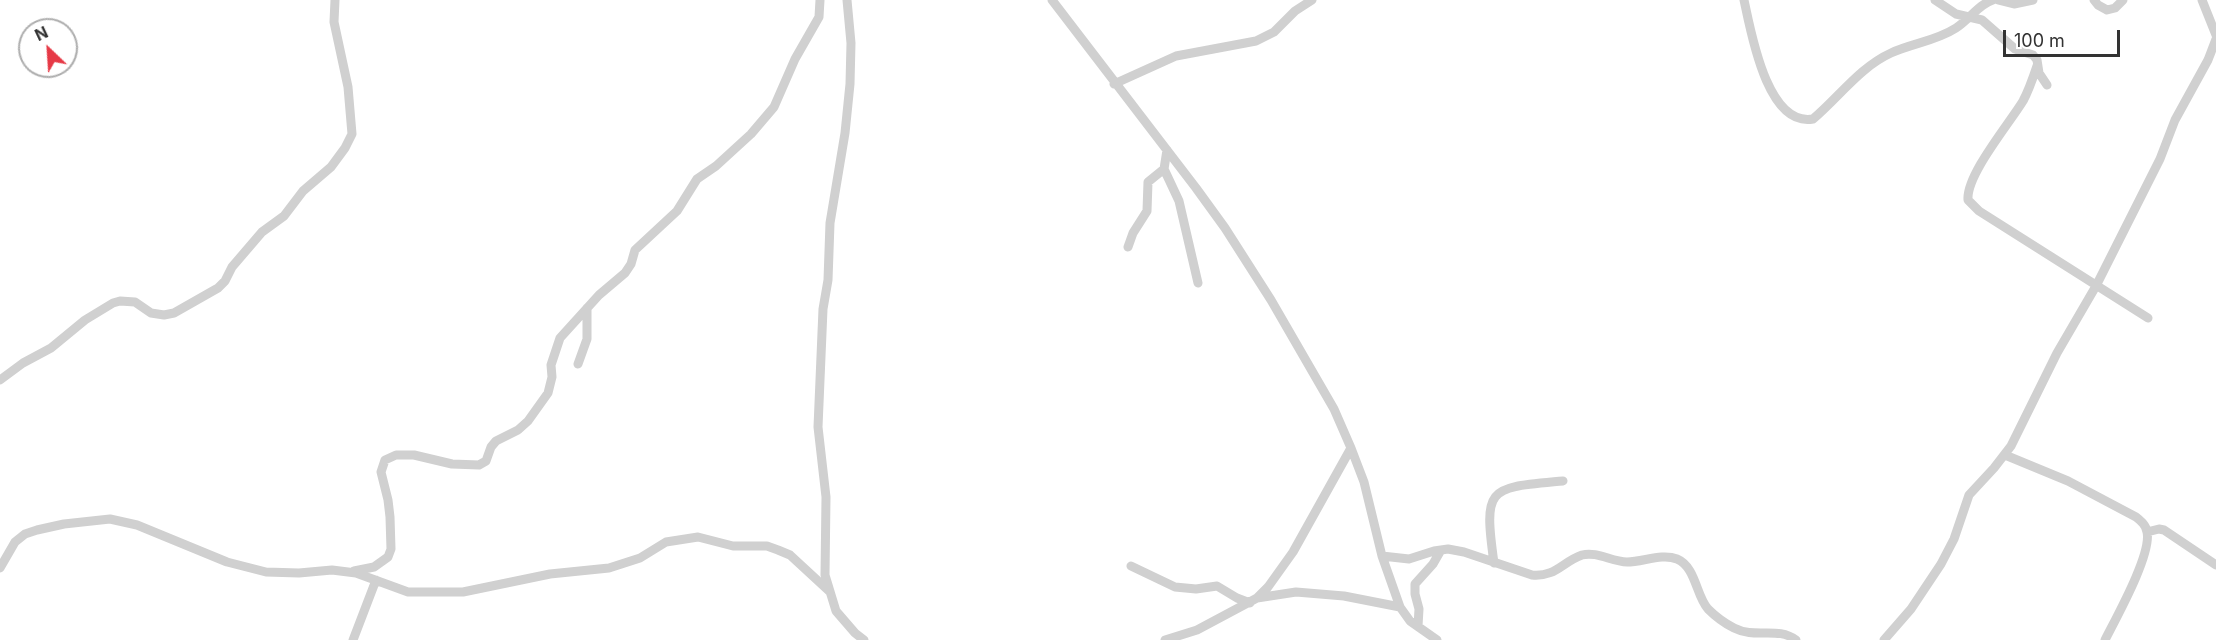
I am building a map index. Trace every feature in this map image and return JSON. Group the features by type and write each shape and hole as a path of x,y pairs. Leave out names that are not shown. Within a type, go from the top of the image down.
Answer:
{"street":[{"path":"0,380 23,363 51,348 85,320 112,303 129,300 151,313 164,315 174,313 218,288 225,281 232,267 262,232 284,216 303,191 331,167 352,134 350,96 334,22 335,0"},
{"path":"350,572 374,567 388,557 391,549 388,500 381,472 385,460 404,454 452,464 483,463 496,441 518,430 540,407 548,393 552,377 551,365 560,338 587,308 625,273 631,264 635,250 677,211 697,179 716,166 751,134 774,107 795,59 819,17 820,0"},
{"path":"847,0 852,51 850,84 846,133 830,223 828,280 823,309 818,438 826,497 825,574 836,611 864,640"},
{"path":"1052,0 1225,228 1265,290 1318,380 1351,448 1364,482 1382,555 1400,607 1410,621 1434,639"},
{"path":"1114,84 1176,56 1256,41 1274,32 1295,11 1312,0"},
{"path":"1744,0 1762,68 1773,93 1787,112 1806,120 1813,119 1872,64 1892,52 1945,34 1972,16 1984,4 1996,0 2014,4 2033,0"},
{"path":"1935,0 1956,14 1972,16 1986,23 2015,49 2033,55 2039,73 2047,85"},
{"path":"2094,0 2098,6 2107,10 2115,8 2123,0"},
{"path":"1884,640 1911,609 1944,559 1954,539 1969,495 2005,455 2057,353 2096,286 2160,159 2175,120 2208,60 2216,37 2202,0"},
{"path":"2037,66 2024,99 1981,165 1969,191 1968,200 1979,211 2148,318"},
{"path":"1167,150 1164,169 1179,201 1198,283"},
{"path":"1128,247 1133,233 1147,211 1148,182 1164,169"},
{"path":"578,364 587,339 587,308"},
{"path":"1253,601 1278,573 1298,544 1351,448"},
{"path":"2005,455 2048,471 2126,512 2144,525 2147,532 2146,550 2105,640"},
{"path":"1494,563 1488,519 1490,505 1494,498 1502,490 1513,485 1563,481"},
{"path":"0,568 15,542 25,534 64,524 110,519 137,525 227,562 266,572 299,573 332,570 350,572 408,592 463,592 550,574 609,568 640,558 666,542 698,537 733,546 767,546 778,549 790,555 829,591"},
{"path":"2147,532 2164,530 2216,565"},
{"path":"1382,555 1409,559 1441,550 1464,552 1532,575 1542,576 1553,573 1574,559 1589,554 1628,562 1677,559 1690,572 1698,594 1708,610 1733,628 1756,634 1788,634 1796,640"},
{"path":"1418,626 1419,609 1415,584 1433,564 1441,550"},
{"path":"1131,566 1175,587 1196,589 1217,586 1236,598 1253,601"},
{"path":"353,640 375,580"},
{"path":"1165,640 1197,630 1253,601 1296,592 1344,596 1400,607"}]}
